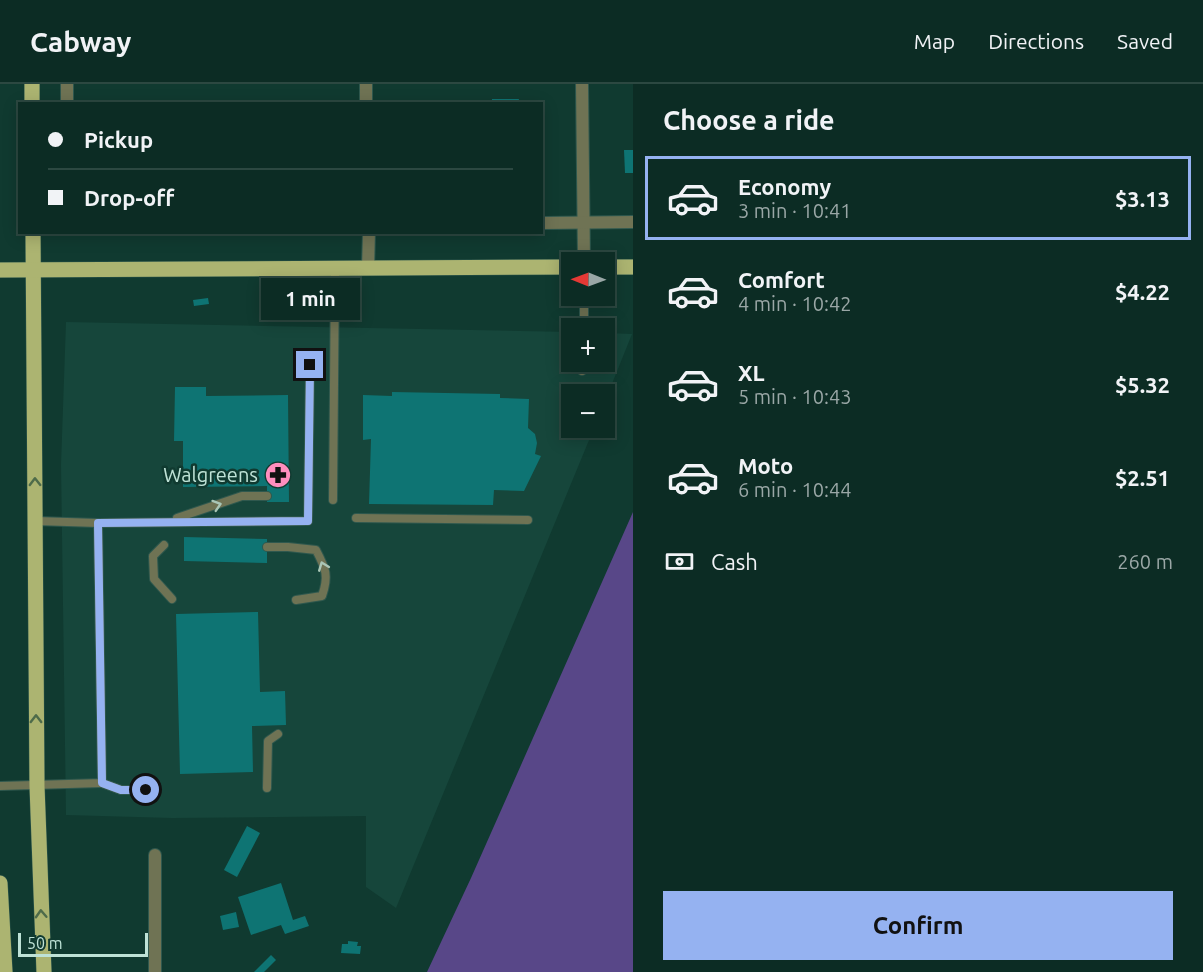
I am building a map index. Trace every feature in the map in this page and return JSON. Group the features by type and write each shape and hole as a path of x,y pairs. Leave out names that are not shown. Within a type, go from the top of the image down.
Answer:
{"main road":[{"path":"32,84 32,102"},
{"path":"33,234 37,786 44,972"},
{"path":"0,270 561,267"},
{"path":"615,267 633,267"},
{"path":"0,883 5,972"}],"street":[{"path":"67,84 67,102"},
{"path":"366,84 366,102"},
{"path":"582,84 584,252"},
{"path":"543,223 633,222"},
{"path":"368,268 369,234"},
{"path":"154,855 155,972"}],"lane":[{"path":"333,500 335,269"},
{"path":"36,521 98,523 308,521 310,365"},
{"path":"168,521 242,496 267,496"},
{"path":"356,518 528,520"},
{"path":"98,523 102,783"},
{"path":"164,545 153,556 154,579 172,599"},
{"path":"267,547 316,550 325,566 327,581 322,596 296,600"},
{"path":"267,788 268,741 279,734"},
{"path":"0,786 102,783 121,790 146,790"}],"shaded area":[{"path":"66,322 561,332 561,372 615,372 615,333 632,334 612,384 561,384 561,438 590,438 396,908 366,887 366,816 172,818 66,815 61,465"},
{"path":"633,512 633,972 427,972 471,878"}],"building":[{"path":"492,99 519,99 518,102 492,102"},
{"path":"624,150 633,150 633,173 625,173"},
{"path":"208,298 209,304 194,306 193,300"},
{"name":"Walgreens","path":"175,387 206,387 206,396 288,395 289,502 267,502 267,486 183,487 183,441 174,441"},
{"path":"392,392 500,394 500,398 529,399 528,428 535,434 537,443 535,454 541,456 524,491 494,490 493,505 369,504 371,439 363,440 363,395 392,396"},
{"path":"184,537 267,539 267,563 184,561"},
{"path":"258,612 260,692 285,691 286,725 252,726 253,772 180,774 176,614"},
{"path":"247,826 260,833 237,877 224,870"},
{"path":"281,883 293,920 305,916 309,926 285,934 281,925 251,935 238,897"},
{"path":"236,912 239,927 223,930 220,916"},
{"path":"348,941 358,942 357,946 361,946 360,954 341,953 342,944 348,944"},
{"path":"271,955 276,960 264,972 254,972"}],"place":[{"name":"Walgreens","path":"278,475"}],"route":[{"path":"146,790 121,790 102,783 98,523 308,521 310,365"}]}
